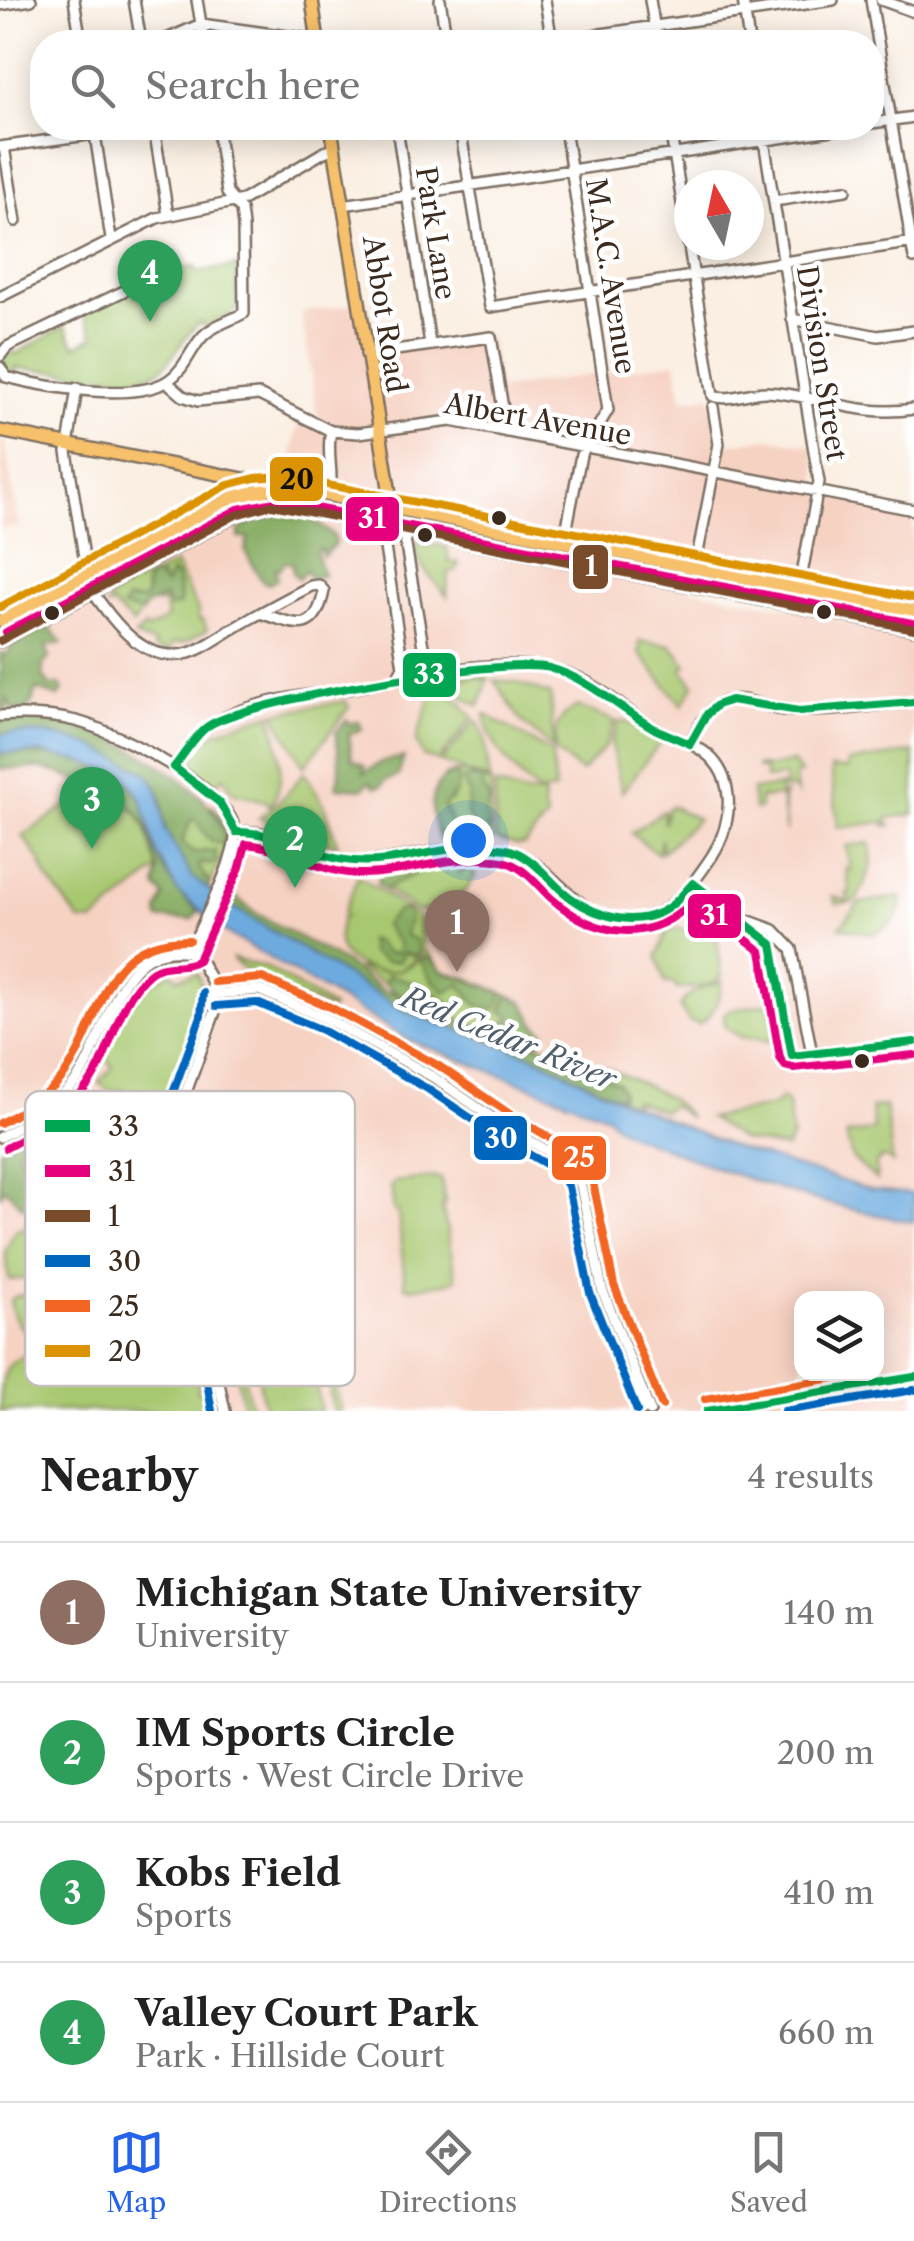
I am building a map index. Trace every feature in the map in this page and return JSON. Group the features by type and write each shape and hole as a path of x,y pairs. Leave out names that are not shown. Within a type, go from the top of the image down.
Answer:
{"main road":[{"path":"312,0 316,30"},
{"name":"Abbot Road","path":"333,140 391,508"},
{"path":"0,431 914,611"},
{"path":"208,472 264,502 914,629"},
{"path":"0,621 249,492 290,488"},
{"path":"0,641 242,512 280,505"},
{"path":"386,525 391,508"},
{"path":"391,508 403,528"},
{"path":"528,553 558,552 564,542"},
{"path":"138,548 143,557 138,566"},
{"path":"639,574 685,578 693,576 695,568"}],"street":[{"path":"0,4 31,0"},
{"path":"74,0 79,30"},
{"path":"134,0 139,30"},
{"path":"197,0 202,30"},
{"path":"440,0 445,30"},
{"path":"546,0 549,30"},
{"path":"650,0 655,30"},
{"path":"743,0 747,30"},
{"path":"623,30 833,0"},
{"path":"871,0 876,30"},
{"path":"880,0 914,12"},
{"path":"187,30 201,24 242,30"},
{"path":"884,78 914,258"},
{"path":"884,121 914,117"},
{"path":"16,221 2,147 42,140"},
{"path":"95,140 111,239"},
{"path":"156,140 168,214"},
{"path":"0,367 2,374 10,378 77,388 140,391 167,382 206,334 244,313 241,210 228,193 219,140"},
{"name":"Park Lane","path":"399,140 430,344"},
{"path":"462,140 487,303 494,308 913,242"},
{"name":"M.A.C. Avenue","path":"564,542 580,459 608,410 567,140"},
{"path":"672,140 711,392 717,398 764,392 880,414 914,408"},
{"path":"343,205 764,140"},
{"name":"Division Street","path":"764,140 818,482 796,606"},
{"path":"0,297 168,214 235,204 334,149"},
{"path":"774,202 846,190"},
{"path":"0,356 7,347 149,279"},
{"path":"792,319 878,336 914,331"},
{"path":"366,354 491,338 507,432"},
{"name":"Albert Avenue","path":"167,382 183,396 198,401 259,394 331,431 378,430 444,420 914,510"},
{"path":"77,388 68,445 87,574"},
{"path":"695,568 719,444 714,407"},
{"path":"330,495 331,431"},
{"path":"386,525 382,534 403,667 396,680"},
{"path":"403,528 426,664 438,673"},
{"path":"92,590 134,640 164,655 196,650 260,613 313,585 324,590 307,624 298,625 260,613"},
{"path":"174,768 200,733 224,717 270,703 438,673 522,665 564,672 601,689 654,728 690,744 716,764 726,784 730,805 725,832 693,883 660,912 643,918 623,918 579,903 526,857 503,848 353,862 323,856 259,831 236,832"},
{"path":"690,744 706,714 733,700 801,711 914,702"},
{"path":"0,716 38,715 82,722 174,768 223,806 236,832 233,852 189,952"},
{"path":"693,883 774,947 792,1056 914,1042"},
{"path":"736,917 774,930 792,948 812,1054"},
{"path":"66,1091 94,1049 122,986 138,964 166,951 189,952 205,969 215,994 213,1019 187,1091"},
{"path":"215,994 259,990 327,1018 567,1162 580,1182 598,1274 642,1411"},
{"path":"0,1138 25,1123"},
{"path":"625,1353 650,1411"},
{"path":"707,1411 914,1377"},
{"path":"219,1386 224,1411"}],"shaded area":[{"path":"359,304 367,352 490,338 500,389 676,362 682,399 711,396 718,446 768,438 813,446 820,495 914,511 914,609 287,482 299,418 319,428 301,312"},
{"path":"0,441 5,442 19,526 1,529"},
{"path":"264,511 305,514 914,632 914,1411 0,1411 0,646 238,518"}],"green space":[{"path":"237,266 238,310 205,327 199,323 169,361 153,374 124,378 16,368 10,374 5,370 3,360 10,350 15,354 65,326 75,346 94,337 83,312 152,280 151,274"},
{"path":"275,514 313,520 334,536 335,544 323,556 321,549 316,552 323,576 310,578 306,570 299,579 293,573 293,563 284,562 275,569 278,578 269,584 262,581 245,551 248,538 239,538 239,530 261,516"},
{"path":"417,542 447,547 449,562 459,563 456,571 448,572 447,596 421,564"},
{"path":"175,564 207,630 186,642 171,644 171,652 154,648 155,644 135,636 167,618 164,603 156,603 164,597 167,604 181,600 177,577 165,585 160,574 160,581 157,577 145,583 146,601 131,610 144,610 133,624 112,605 107,606 114,592"},
{"path":"171,572 177,577 180,605 169,608 165,597 141,612 123,608 127,600 145,600 148,577 157,577 165,585"},
{"path":"52,624 50,628 62,643 46,646 50,657 43,665 43,676 50,686 60,685 63,691 58,697 36,689 26,710 13,711 7,699 6,711 0,711 0,653 7,655 12,645"},
{"path":"640,641 671,645 687,665 682,669 694,685 682,705 640,654"},
{"path":"490,671 488,677 440,676"},
{"path":"474,677 488,680 479,706 442,684"},
{"path":"494,680 516,682 551,695 553,749 521,721"},
{"path":"434,687 459,701 473,717 438,761 423,756 416,741"},
{"path":"346,701 349,707 304,767 274,713"},
{"path":"577,706 615,721 605,747 581,772 556,752 555,744 558,725"},
{"path":"271,714 280,775 269,806 265,801 232,792 224,777 212,785 193,766 195,754 210,737"},
{"path":"485,714 552,753 555,790 539,793 512,768 491,736"},
{"path":"33,720 80,728 112,739 154,761 194,791 221,826 225,843 210,840 195,818 191,820 182,842 193,853 215,850 216,862 198,866 210,884 207,890 176,853 154,786 130,766 96,748 58,737 0,734 0,721"},
{"path":"347,720 350,724 359,721 362,729 349,734 352,759 365,766 364,773 383,761 404,757 398,776 381,786 375,787 370,781 362,789 336,787 340,771 336,732"},
{"path":"476,720 484,735 490,780 441,762"},
{"path":"618,722 663,739 622,792 611,744"},
{"path":"914,752 914,814 888,818 886,821 891,825 886,826 883,822 838,828 831,768 847,769 848,762"},
{"path":"0,753 83,761 122,778 145,809 152,843 162,865 181,895 198,911 193,919 159,919 164,896 156,887 158,869 143,821 135,809 57,772 0,769"},
{"path":"792,762 801,774 795,775 797,793 794,789 779,789 780,794 787,794 783,796 786,832 781,796 760,798 760,808 754,810 752,790 786,785 784,776 766,779 764,768 757,766"},
{"path":"304,772 324,804 338,846 259,818 287,794"},
{"path":"455,772 491,783 492,841 447,845 439,840 435,825 439,836 455,832 444,805 453,799 451,774 443,777"},
{"path":"451,774 457,774 457,789 444,806 455,832 445,840 435,824 432,805 437,786"},
{"path":"462,780 483,780 490,800 485,814 489,830 485,832 474,828 467,814 469,793"},
{"path":"495,785 544,795 547,818 524,845 496,839"},
{"path":"106,794 129,807 143,823 158,869 93,922 80,921 46,876 23,836 72,802"},
{"path":"210,804 224,823 225,842 224,829"},
{"path":"671,806 698,819 662,852 661,839 658,854 631,833 663,811 664,824"},
{"path":"196,817 225,843 210,884 198,866 206,862 182,842"},
{"path":"870,843 872,864 858,898 836,904 833,896 846,901 846,893 850,892 846,846"},
{"path":"464,856 468,862 456,865 460,874 471,864 469,869 475,875 459,897 443,906 417,911 377,883 388,866"},
{"path":"465,856 468,862 460,867 452,862 440,863 386,890 378,884 380,874 388,866 409,866 422,860"},
{"path":"358,876 419,917 424,949 403,968 367,968 351,961 341,950 342,918 346,917 343,914"},
{"path":"227,891 256,913 344,962 385,992 439,1018 480,1029 483,1040 407,1012 221,900"},
{"path":"901,897 898,915 874,934 840,927 859,903"},
{"path":"405,909 410,917 405,935 416,940 420,952 414,956 403,952 400,961 386,962 371,953 368,940 386,953 397,953 399,945 384,925 395,912"},
{"path":"680,928 717,938 722,975 718,979 702,986 677,989 673,983 665,983 657,956 667,931"},
{"path":"427,951 442,971 508,995 502,1010 511,1020 500,1024 499,1031 439,1015 357,968 402,970"},
{"path":"428,957 442,971 503,993 496,1009 478,1005 460,985 445,992 431,979 420,960"},
{"path":"231,958 268,968 332,1007 331,1010 256,979"},
{"path":"167,960 178,978 197,973 204,1014 198,1034 187,1050 171,1091 110,1090 99,1082 113,1067 102,1057 98,1072 96,1069 133,985 146,986 168,973 162,961"},
{"path":"388,975 437,994 457,1014 452,1019 390,989 385,982"},
{"path":"722,981 712,1011 699,1024 690,1022 680,1008 683,1002 697,990"},
{"path":"508,995 524,1002 545,1033 540,1042 499,1031 498,1025 511,1020 510,1015 501,1011"},
{"path":"771,1003 777,1042 741,1037 725,1027 724,1015 728,1010"},
{"path":"495,1033 553,1049 579,1065 580,1070 589,1069 618,1083 622,1092 619,1097 612,1095 536,1058 487,1041"},
{"path":"553,1049 648,1087 680,1107 689,1118 672,1105 663,1111 633,1100 634,1106 621,1100 622,1092 597,1072 579,1070 578,1065"},
{"path":"782,1098 788,1104 792,1137 786,1148 742,1140 709,1118 773,1106"},
{"path":"885,1106 893,1163 884,1157 876,1162 877,1180 852,1158 846,1135 874,1130 871,1108"},
{"path":"22,1137 24,1144 18,1151 25,1158 25,1206 4,1188 0,1196 0,1149"},
{"path":"441,1179 456,1279 411,1288 405,1286 398,1212 394,1211 391,1186 395,1182"},
{"path":"25,1227 25,1279 9,1280 5,1252 15,1231"},
{"path":"25,1294 25,1330 13,1313 10,1301"},
{"path":"25,1356 25,1386 197,1386 198,1392 210,1387 213,1411 0,1411 5,1373"},
{"path":"239,1386 247,1386 252,1411 244,1411"},
{"path":"260,1386 316,1386 321,1411 265,1411"},
{"path":"329,1386 336,1386 341,1411 333,1411"}],"water":[{"name":"Red Cedar River","path":"0,734 46,734 89,744 148,774 159,792 165,829 192,877 228,904 407,1012 536,1057 621,1100 731,1146 871,1190 914,1194 914,1222 817,1200 723,1170 632,1135 608,1116 409,1040 225,932 178,892 157,854 141,798 131,785 87,763 42,753 0,753"}],"transit line":[{"name":"20","path":"0,607 228,485 281,476 914,598"},
{"name":"31","path":"6,632 238,509 280,501 912,623"},
{"name":"1","path":"0,641 236,515 272,505 914,629"},
{"name":"33","path":"174,767 208,726 272,704 432,674 524,666 565,673 655,729 690,744"},
{"name":"33","path":"690,744 707,714 731,700 799,711 914,702"},
{"name":"33","path":"174,767 220,803 236,832"},
{"name":"33","path":"236,832 266,836 354,861 468,847 506,849 529,860 581,905 619,918 659,913 693,883"},
{"name":"31","path":"83,1091 98,1069 139,984 155,970 198,960 240,867 246,844 357,874 466,859 502,861 523,871 551,898 586,922 623,931 660,924 694,900 761,951 780,1058 785,1066 914,1055"},
{"name":"33","path":"693,883 772,944 792,1056 914,1042"},
{"name":"25","path":"48,1091 61,1080 80,1049 109,983 122,966 138,952 160,943 189,940"},
{"name":"25","path":"214,982 262,978 332,1008 439,1066 576,1153 592,1177 614,1285 662,1406"},
{"name":"30","path":"174,1091 201,1016 203,993"},
{"name":"30","path":"216,1006 257,1003 322,1030 426,1088 558,1171 568,1186 590,1293 637,1411"},
{"name":"25","path":"0,1123 25,1108"},
{"name":"31","path":"6,1148 25,1137"},
{"name":"33","path":"707,1411 914,1377"},
{"name":"25","path":"705,1399 815,1381"},
{"name":"30","path":"208,1386 212,1411"},
{"name":"30","path":"784,1411 914,1390"}],"place":[{"name":"Valley Court Park","path":"150,322"},
{"name":"Kobs Field","path":"92,849"},
{"name":"IM Sports Circle","path":"295,888"},
{"name":"Michigan State University","path":"457,972"}]}
